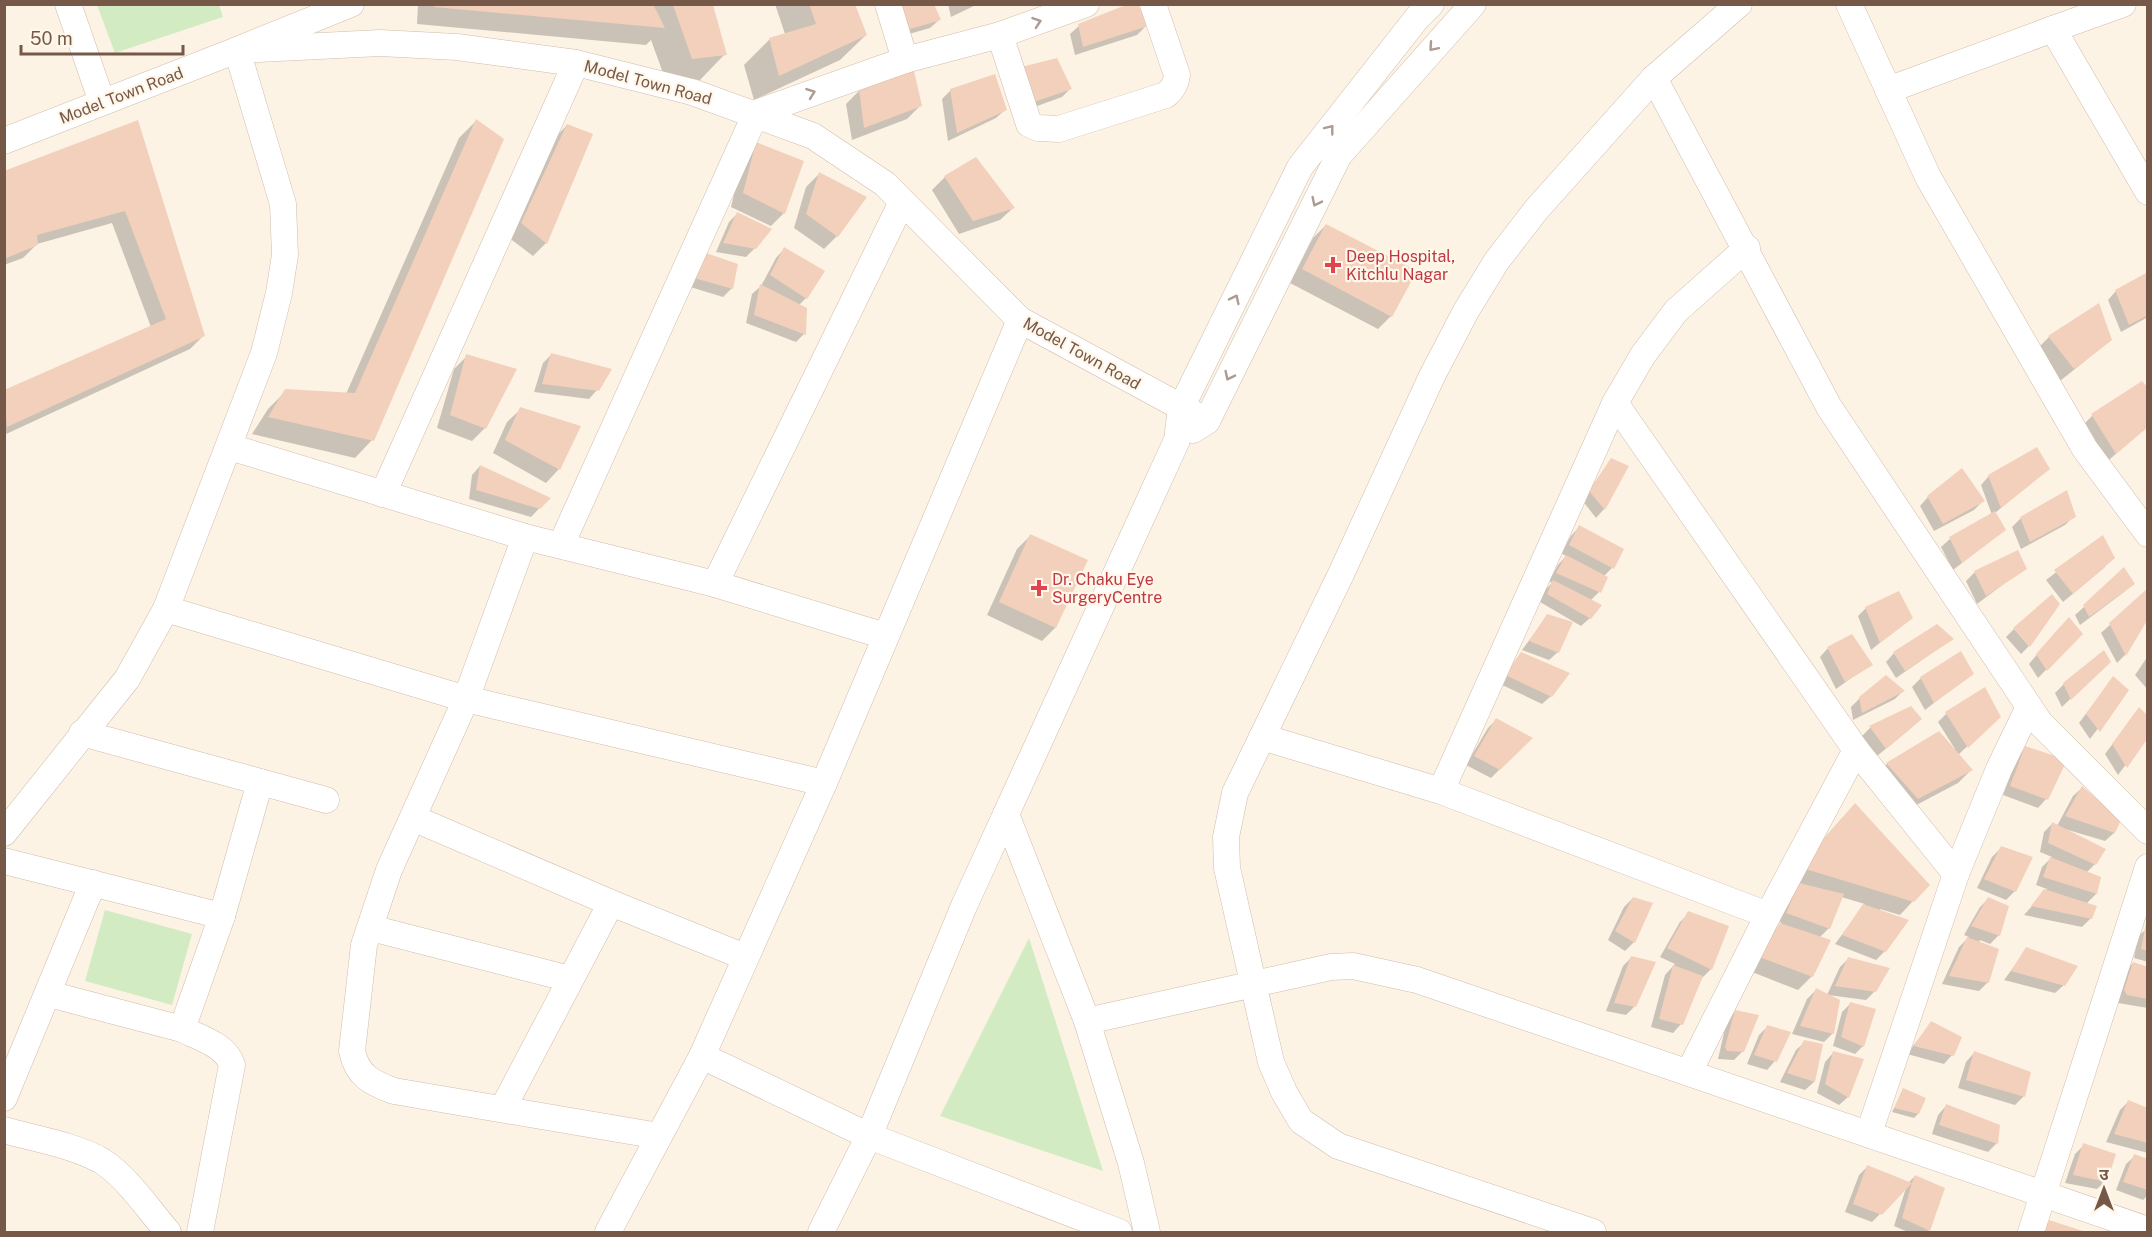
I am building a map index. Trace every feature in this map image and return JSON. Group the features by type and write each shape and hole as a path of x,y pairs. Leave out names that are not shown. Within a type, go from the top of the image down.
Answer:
{"street":[{"path":"69,4 102,102"},
{"path":"4,833 127,679 166,609 230,447 264,353 279,293 285,255 283,204 237,50 351,4"},
{"path":"888,4 906,60"},
{"path":"561,545 756,113 906,60 1000,35 1086,4"},
{"path":"1000,35 1029,124 1038,128 1059,129 1166,94 1172,90 1177,75 1153,4"},
{"path":"821,1233 869,1136 964,906 1177,440 1181,408 1300,167 1417,18 1431,4"},
{"path":"1177,440 1207,421 1339,155 1473,4"},
{"path":"1593,1233 1338,1146 1301,1121 1284,1092 1271,1062 1227,868 1226,837 1235,793 1432,376 1466,311 1496,262 1536,210 1654,78 1739,4"},
{"path":"1850,4 1928,177 2085,449 2148,534"},
{"path":"1888,90 2123,4"},
{"path":"2053,29 2148,192"},
{"name":"Model Town Road","path":"4,141 237,50 380,43 457,47 576,63 692,92 756,113 813,136 885,184 1020,320 1207,421"},
{"path":"382,494 576,63"},
{"path":"1654,78 1747,248 1829,407 2040,723 2148,831"},
{"path":"715,584 902,202"},
{"path":"1441,791 1615,403 1643,355 1676,311 1747,248"},
{"path":"608,1233 702,1056 824,783 1020,320"},
{"path":"1615,403 1856,750 1956,874"},
{"path":"230,447 525,537 715,584 885,636"},
{"path":"525,537 466,699 389,870 364,945 352,1052 363,1077 394,1091 659,1136"},
{"path":"166,609 466,699 824,783"},
{"path":"1869,1133 1956,874 1999,769 2029,707"},
{"path":"82,733 326,800"},
{"path":"1263,737 1441,791 1768,915"},
{"path":"1689,1072 1768,915 1856,750"},
{"path":"182,1029 222,916 260,782"},
{"path":"1006,814 1087,1021 1131,1163 1147,1233"},
{"path":"413,818 611,903 746,957"},
{"path":"4,861 222,916"},
{"path":"2031,1233 2148,867"},
{"path":"4,1098 49,994 93,883"},
{"path":"503,1108 611,903"},
{"path":"371,927 570,979"},
{"path":"1087,1021 1330,967 1353,966 1386,972 1429,984 1689,1072 2148,1230"},
{"path":"49,994 182,1029 219,1047 229,1055 232,1065 200,1233"},
{"path":"702,1056 869,1136 1119,1233"},
{"path":"4,1130 102,1161 120,1177 168,1233"}],"green space":[{"path":"97,5 219,5 223,17 115,53"},
{"path":"105,910 192,934 172,1005 85,981"},
{"path":"1029,938 1103,1171 940,1116"}],"building":[{"path":"434,4 653,4 665,28 434,7"},
{"path":"809,4 855,4 867,35 779,76 769,38 816,24"},
{"path":"899,4 934,4 941,20 910,29"},
{"path":"1128,4 1138,4 1148,26 1083,47 1078,24"},
{"path":"673,5 713,5 727,55 692,59"},
{"path":"1057,58 1072,89 1034,102 1017,68"},
{"path":"914,71 922,106 864,128 859,89"},
{"path":"995,74 1007,110 957,133 950,89"},
{"path":"476,119 504,139 374,441 268,417 285,389 355,393"},
{"path":"138,120 205,336 7,427 4,390 166,319 125,211 37,235 38,245 4,259 4,171"},
{"path":"567,124 593,134 547,244 521,223"},
{"path":"756,142 804,161 785,214 743,193"},
{"path":"976,157 1015,208 973,221 944,176"},
{"path":"819,172 867,197 838,237 806,214"},
{"path":"737,212 772,229 756,249 723,243"},
{"path":"1326,224 1417,271 1392,317 1302,269"},
{"path":"784,247 825,271 807,299 770,275"},
{"path":"706,253 738,264 733,289 694,278"},
{"path":"2148,272 2148,315 2129,325 2115,290"},
{"path":"760,284 807,308 806,335 754,315"},
{"path":"2099,303 2112,340 2074,369 2048,336"},
{"path":"551,353 612,369 599,391 542,384"},
{"path":"466,354 517,369 486,429 450,415"},
{"path":"2142,381 2148,388 2148,427 2116,454 2091,414"},
{"path":"520,407 581,426 560,470 505,440"},
{"path":"2037,447 2050,469 2001,508 1988,475"},
{"path":"1611,458 1629,466 1605,510 1589,491"},
{"path":"480,465 551,498 540,509 476,490"},
{"path":"1962,468 1985,501 1943,524 1927,496"},
{"path":"2067,490 2076,517 2030,542 2020,517"},
{"path":"1995,511 2006,530 1962,563 1949,537"},
{"path":"1579,525 1624,549 1614,569 1569,545"},
{"path":"1030,534 1088,560 1056,628 999,602"},
{"path":"2103,535 2115,558 2073,594 2054,570"},
{"path":"2018,550 2027,569 1986,596 1974,571"},
{"path":"1566,555 1608,577 1601,593 1556,573"},
{"path":"2124,567 2135,584 2089,617 2083,605"},
{"path":"1553,580 1602,605 1591,619 1547,594"},
{"path":"2148,588 2148,619 2126,656 2109,623"},
{"path":"1899,591 1913,618 1880,643 1865,607"},
{"path":"2052,594 2060,604 2030,647 2013,628"},
{"path":"1547,614 1573,622 1559,653 1529,641"},
{"path":"2069,617 2083,634 2047,671 2036,654"},
{"path":"1937,624 1954,639 1905,671 1893,652"},
{"path":"1852,634 1873,665 1845,682 1827,647"},
{"path":"2104,650 2111,662 2071,700 2063,683"},
{"path":"1961,651 1974,674 1934,703 1920,677"},
{"path":"1521,652 1570,673 1552,697 1505,675"},
{"path":"1886,675 1905,691 1862,713 1859,697"},
{"path":"2113,676 2129,690 2100,732 2086,714"},
{"path":"1985,687 2001,717 1968,748 1945,712"},
{"path":"1911,706 1922,719 1886,749 1869,726"},
{"path":"2139,707 2148,716 2148,738 2127,768 2112,744"},
{"path":"1496,718 1533,738 1500,770 1474,756"},
{"path":"1939,731 1973,770 1918,799 1886,763"},
{"path":"2025,746 2067,760 2048,800 2010,786"},
{"path":"2082,786 2121,820 2115,833 2065,816"},
{"path":"1855,803 1930,885 1914,902 1799,867"},
{"path":"2052,822 2106,849 2096,865 2048,843"},
{"path":"2001,846 2033,857 2016,892 1984,879"},
{"path":"2050,857 2101,877 2097,894 2043,877"},
{"path":"1799,883 1844,894 1830,929 1786,913"},
{"path":"2044,889 2097,906 2092,919 2031,906"},
{"path":"1633,897 1653,903 1635,943 1615,931"},
{"path":"1988,897 2009,906 2000,936 1971,926"},
{"path":"1863,904 1909,920 1886,952 1842,935"},
{"path":"1688,911 1729,926 1712,970 1667,948"},
{"path":"1780,923 1831,940 1813,977 1759,957"},
{"path":"2146,923 2148,923 2148,951 2141,949"},
{"path":"1967,937 1999,949 1989,983 1949,976"},
{"path":"2026,947 2078,966 2065,986 2011,971"},
{"path":"1631,956 1656,962 1636,1007 1614,1003"},
{"path":"1848,957 1890,968 1876,992 1835,986"},
{"path":"2133,962 2148,967 2148,999 2127,995 2124,990"},
{"path":"1673,965 1703,976 1683,1025 1659,1019"},
{"path":"1816,988 1840,1000 1834,1034 1800,1026"},
{"path":"1850,1002 1876,1009 1864,1047 1841,1037"},
{"path":"1735,1010 1759,1015 1744,1052 1727,1051 1725,1047"},
{"path":"1931,1021 1962,1037 1954,1056 1914,1046"},
{"path":"1767,1025 1791,1032 1777,1062 1754,1055"},
{"path":"1804,1040 1823,1044 1815,1082 1787,1073"},
{"path":"1833,1051 1864,1059 1849,1098 1825,1084"},
{"path":"1974,1051 2031,1072 2025,1097 1966,1080"},
{"path":"1903,1088 1926,1098 1919,1114 1894,1108"},
{"path":"2128,1100 2148,1108 2148,1143 2114,1134"},
{"path":"1946,1104 2000,1125 1998,1144 1939,1125"},
{"path":"2083,1143 2116,1154 2107,1182 2073,1175"},
{"path":"2134,1154 2148,1159 2148,1190 2123,1182"},
{"path":"1867,1165 1912,1183 1882,1215 1853,1204"},
{"path":"1915,1175 1945,1188 1930,1231 1902,1218"},
{"path":"2049,1220 2086,1232 2045,1232"}],"place":[{"name":"Deep Hospital, Kitchlu Nagar","path":"1333,265"},
{"name":"Dr. Chaku Eye SurgeryCentre","path":"1039,588"}]}
